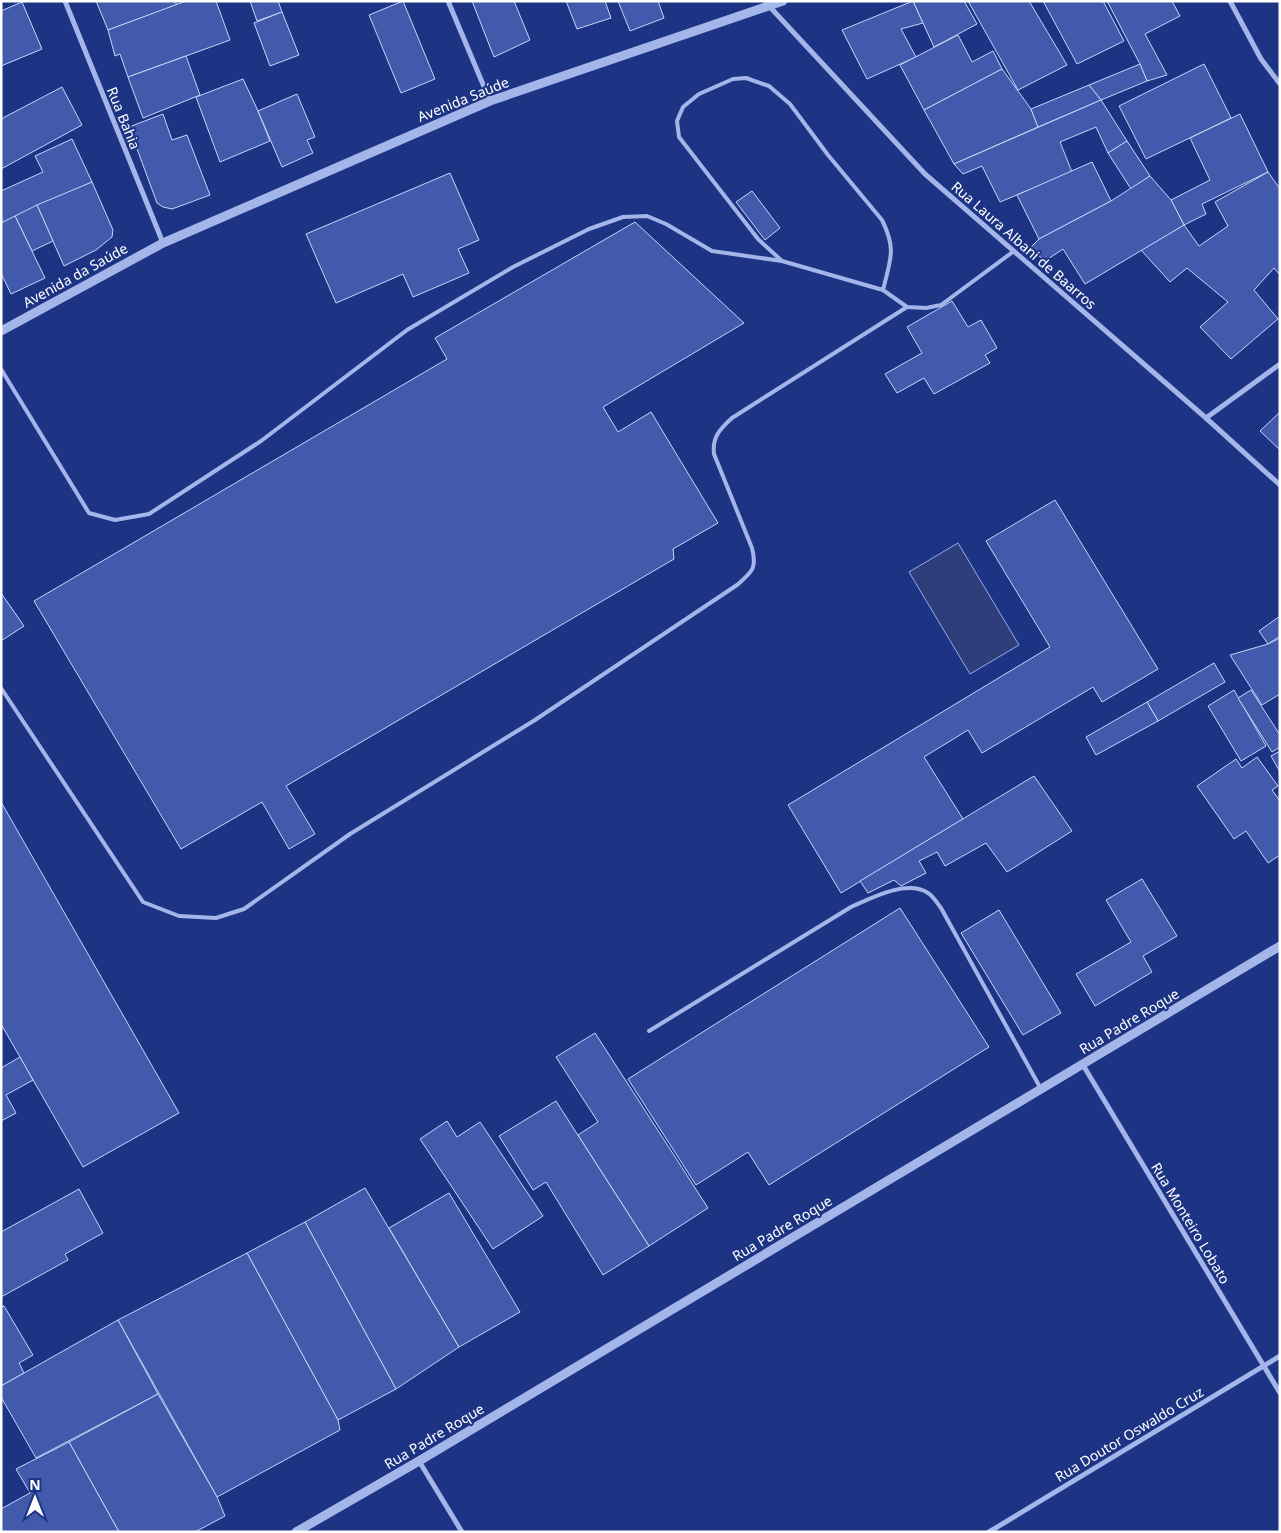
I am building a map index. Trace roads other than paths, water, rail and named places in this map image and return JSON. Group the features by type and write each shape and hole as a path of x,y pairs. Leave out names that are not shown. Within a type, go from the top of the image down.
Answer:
{"street":[{"name":"Rua Bahia","path":"64,1 163,243"},
{"path":"448,1 490,101"},
{"name":"Avenida Saúde","path":"163,243 490,101 768,4 783,1"},
{"path":"1230,1 1261,59 1280,84"},
{"name":"Rua Laura Albani de Baarros","path":"768,4 925,174 1206,418 1280,485"},
{"name":"Avenida da Saúde","path":"1,331 163,243"},
{"path":"1206,418 1280,364"},
{"name":"Rua Padre Roque","path":"296,1532 419,1461 1280,946"},
{"name":"Rua Monteiro Lobato","path":"1083,1064 1280,1393"},
{"name":"Rua Doutor Oswaldo Cruz","path":"989,1532 1280,1356"},
{"path":"419,1461 462,1532"}],"lane":[{"path":"782,261 758,239 680,137 676,121 683,107 699,94 732,79 746,78 769,86 790,104 828,155 882,220 888,232 892,252 882,290"},
{"path":"1,369 89,513 116,520 149,514 261,441 407,330 513,267 589,230 624,217 647,216 666,224 712,252 782,261 882,290 907,307 926,308 942,305 1014,252"},
{"path":"1,688 143,902 179,916 216,918 244,909 350,834 535,720 729,590 751,573 756,563 752,548 714,454 713,443 719,430 732,418 907,307"},
{"path":"649,1030 851,907 880,894 915,888 928,893 942,908 1041,1089"}],"water":[{"path":"958,543 1019,645 970,674 909,572"}]}
